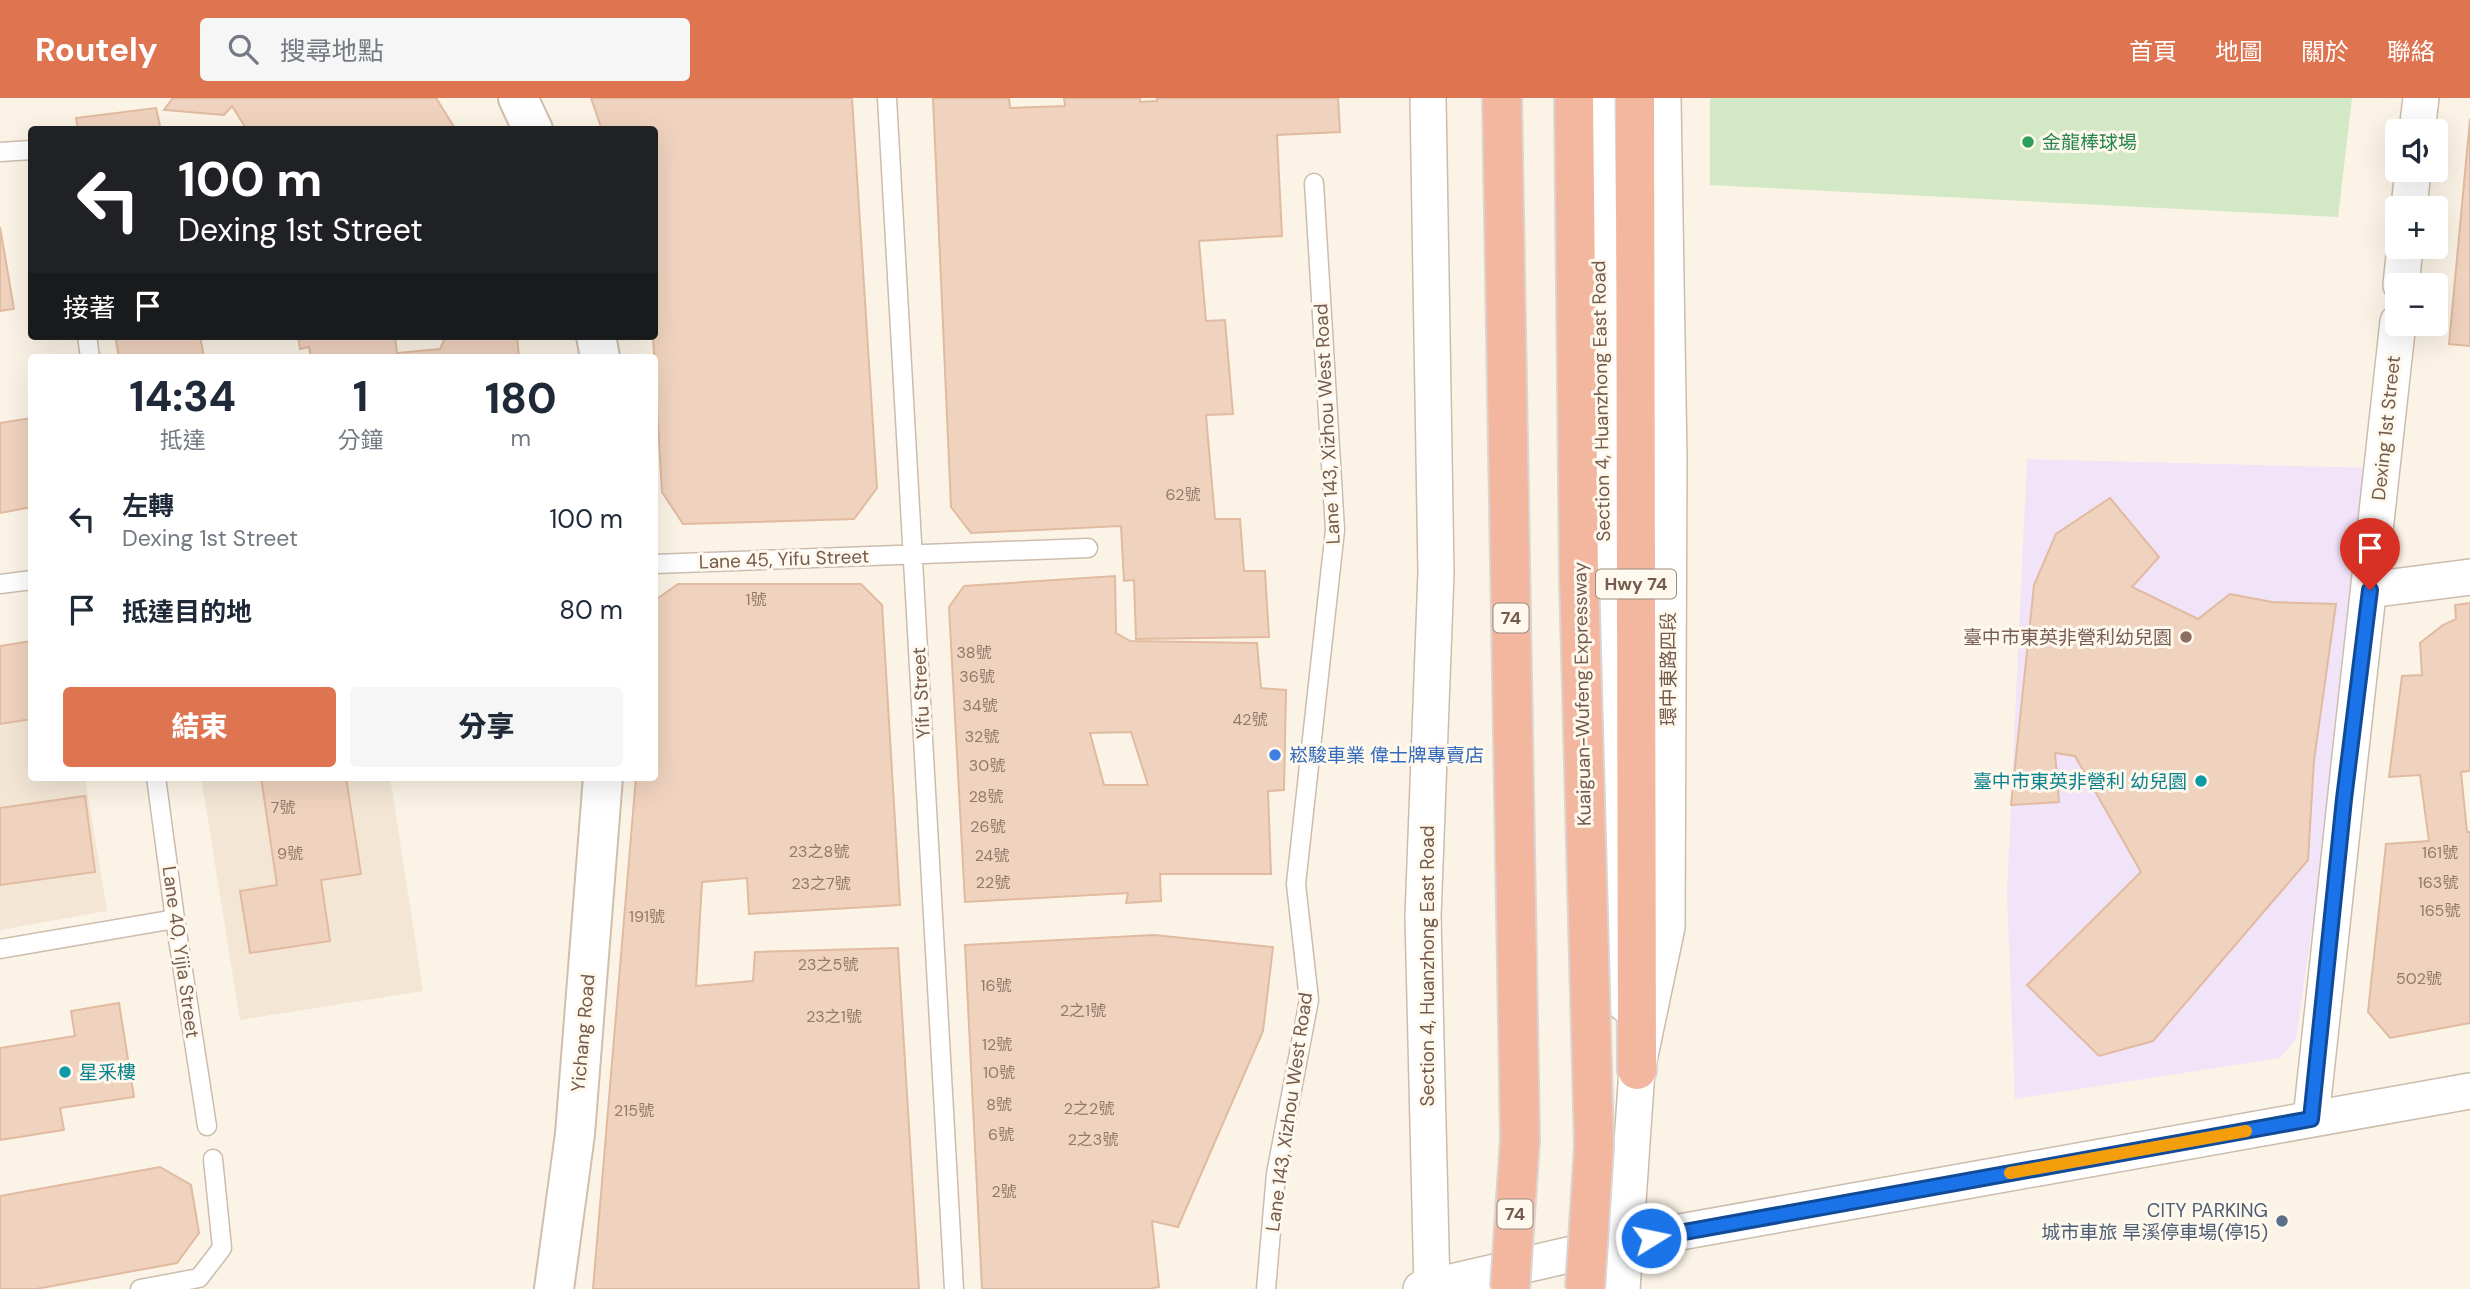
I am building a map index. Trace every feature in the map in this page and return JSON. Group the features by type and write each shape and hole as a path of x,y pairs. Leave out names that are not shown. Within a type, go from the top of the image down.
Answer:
{"highway":[{"name":"74","path":"1502,98 1520,1139 1510,1289"},
{"name":"Kuaiguan-Wufeng Expressway","path":"1574,98 1579,575 1594,1146 1585,1289"},
{"name":"Hwy 74","path":"1635,98 1637,1070"}],"street":[{"path":"518,98 531,126"},
{"name":"Section 4, Huanzhong East Road","path":"1428,98 1436,573 1423,917 1428,1288"},
{"name":"Section 4, Huanzhong East Road","path":"1597,98 1607,901 1637,1070 1622,1289"},
{"name":"環中東路四段","path":"1637,1070 1667,927 1670,458 1663,98"},
{"path":"2418,119 2421,98"},
{"name":"Dexing 1st Street","path":"2311,1119 2397,336"},
{"path":"2370,590 2470,577"},
{"name":"Yichang Road","path":"554,1289 575,1134 603,781"},
{"path":"1428,1288 1624,1242 2470,1091"}],"lane":[{"name":"Yifu Street","path":"887,98 954,1289"},
{"path":"0,152 28,150"},
{"name":"Lane 143, Xizhou West Road","path":"1266,1289 1276,1174 1309,1000 1296,884 1335,530 1314,183"},
{"name":"Lane 45, Yifu Street","path":"658,564 1088,548"},
{"path":"0,584 28,580"},
{"name":"Lane 40, Yijia Street","path":"157,781 208,1126"},
{"path":"0,949 175,919"},
{"path":"140,1289 199,1278 222,1248 213,1159"}],"shaded area":[{"name":"臺中市東英非營利幼兒園","path":"2027,459 2378,468 2296,1039 2280,1058 2015,1099 2007,892"},
{"path":"28,654 28,781 86,781 107,911 0,930 0,657"},
{"path":"202,781 391,781 423,991 240,1020"}],"green space":[{"name":"金龍棒球場","path":"1710,98 2352,98 2338,217 1710,185"}],"building":[{"path":"173,98 436,98 454,126 244,126 232,106 224,115 164,110"},
{"path":"591,98 852,98 877,488 854,519 683,524 662,492 658,354 654,354 653,340 658,340 658,126 601,126"},
{"path":"933,98 1009,98 1010,108 1065,106 1064,98 1140,98 1140,102 1157,101 1157,98 1338,98 1340,132 1277,135 1282,236 1199,241 1206,321 1225,320 1233,414 1206,415 1215,519 1240,519 1244,571 1265,571 1269,637 1136,639 1134,580 1124,581 1121,526 971,533 951,507"},
{"path":"156,108 160,126 77,126 76,118"},
{"path":"2470,119 2470,346 2449,344"},
{"path":"0,227 14,309 0,311"},
{"path":"116,340 201,340 203,354 118,354"},
{"path":"299,340 395,340 397,353 440,349 444,340 517,340 519,354 310,354 309,347 300,349"},
{"path":"28,419 28,508 0,513 0,423"},
{"name":"臺中市東英非營利 幼兒園","path":"2110,498 2159,557 2132,587 2198,619 2230,594 2272,602 2336,604 2314,760 2308,860 2153,1041 2099,1056 2027,985 2141,872 2075,756 2055,753 2059,802 2011,805 2034,585 2056,534"},
{"path":"1115,576 1116,633 1130,641 1257,643 1261,688 1286,690 1284,790 1268,791 1271,874 1160,874 1161,901 1126,903 1128,893 965,902 949,607 964,586","holes":["1131,732 1148,785 1104,785 1090,733"]},
{"path":"678,584 861,584 882,605 900,905 749,914 747,878 702,882 696,986 753,981 755,952 898,948 919,1289 593,1289 636,781 658,781 658,598"},
{"path":"2470,603 2470,771 2461,772 2467,832 2470,832 2470,1023 2390,1038 2368,1012 2386,844 2429,841 2420,775 2389,777 2402,676 2422,675 2420,643 2443,625 2456,619 2455,605"},
{"path":"28,642 28,720 0,724 0,646"},
{"path":"262,781 347,781 361,874 321,880 330,941 250,953 240,891 277,885"},
{"path":"85,796 95,872 0,885 0,808"},
{"path":"1154,935 1273,947 1263,1031 1178,1227 1152,1221 1159,1287 982,1289 965,945"},
{"name":"星釆樓","path":"119,1003 134,1097 60,1108 64,1130 0,1140 0,1048 75,1036 71,1011"},
{"path":"160,1167 191,1185 199,1233 177,1263 36,1289 0,1289 0,1196"}],"slow traffic":[{"path":"2010,1173 2246,1131"}],"place":[{"name":"金龍棒球場","path":"2028,142"},
{"name":"臺中市東英非營利幼兒園","path":"2186,637"},
{"name":"崧駿車業 偉士牌專賣店","path":"1275,755"},
{"name":"臺中市東英非營利 幼兒園","path":"2201,781"},
{"name":"星釆樓","path":"65,1072"},
{"name":"CITY PARKING 城市車旅 旱溪停車場(停15)","path":"2282,1221"}],"route":[{"path":"1651,1238 2311,1119 2344,799 2370,590"}]}
